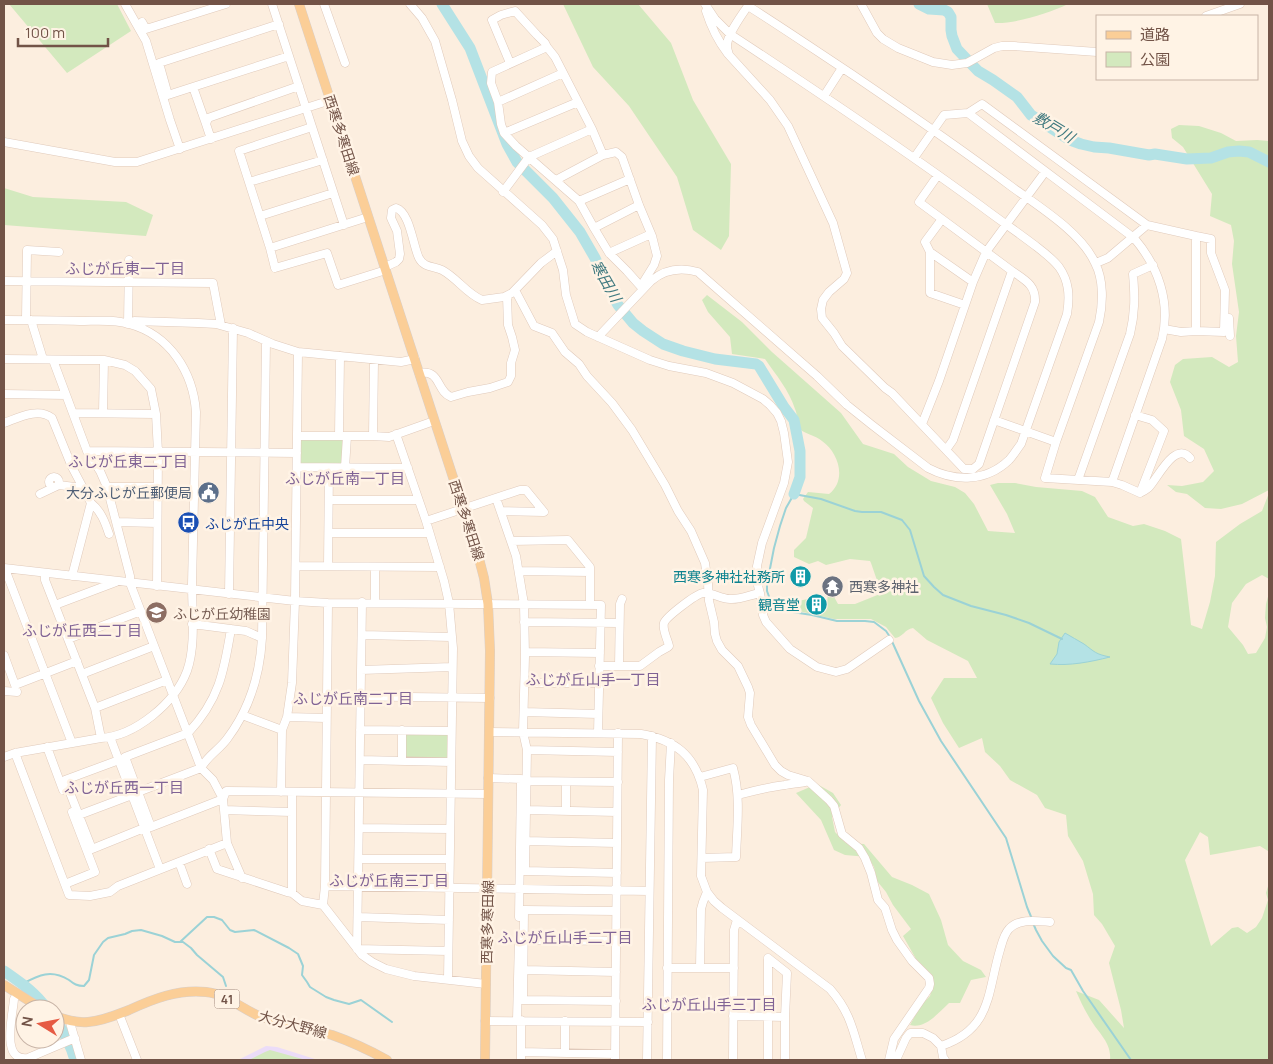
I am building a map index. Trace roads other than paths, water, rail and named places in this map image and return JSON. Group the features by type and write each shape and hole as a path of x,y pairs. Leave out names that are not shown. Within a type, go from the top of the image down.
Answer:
{"main road":[{"name":"西寒多寒田線","path":"299,4 479,558 488,604 490,698 485,1060"},
{"path":"4,985 25,999"},
{"name":"大分大野線","path":"65,1018 88,1022 101,1020 158,997 199,991 224,997 261,1017 332,1035 362,1046 387,1060"}],"street":[{"path":"125,4 146,41 180,149"},
{"path":"131,4 146,29 226,4"},
{"path":"272,4 344,225"},
{"path":"324,4 345,63"},
{"path":"410,4 422,18 435,40 462,141 468,156 503,192 542,225 553,239 563,270 566,295 574,321 582,329 656,362 706,373 727,380 764,399 777,413 784,433 788,466 781,493 757,561 757,577 764,617 770,627 790,649 817,666 836,672 847,669 889,640"},
{"path":"598,337 642,288 657,275 677,269 698,272 848,405 928,468 944,475 970,478 991,473 997,469 1010,459 1020,444 1067,314 1069,296 1067,284 1065,277 1053,260 938,174 730,34 715,19 704,4"},
{"path":"704,4 710,23 720,43 770,100 784,120 829,214 847,274 823,300 822,318 842,346 922,424 964,469 973,469 978,464 994,420 1036,295 1028,282 919,202 938,174"},
{"path":"862,4 877,33 889,44 933,62 952,65 967,63 987,51 1002,46 1096,52"},
{"path":"1209,15 1240,4"},
{"path":"729,55 727,41 749,5 934,130 1053,217 1080,241 1096,263 1102,294 1102,309 1100,322 1056,442 1045,478 1112,482 1140,493"},
{"path":"510,63 492,20 515,11 537,36 546,43 547,48 555,57 592,129 602,155"},
{"path":"279,24 159,63 168,95 289,56"},
{"path":"547,48 492,72 491,83 498,102 504,133 516,146 579,201 609,253 642,288"},
{"path":"824,96 842,68"},
{"path":"498,102 563,73"},
{"path":"206,124 208,118 299,86"},
{"path":"193,87 211,139"},
{"path":"4,142 124,163 137,162 330,100"},
{"path":"504,133 578,102"},
{"path":"914,158 944,115 968,113 982,104 1147,225 1211,240 1211,253 1228,297 1230,336"},
{"path":"968,113 1134,238 1153,265 1164,295 1166,312 1164,329 1112,482"},
{"path":"312,128 239,151 275,268 327,253 338,285 385,268 396,262 400,256 398,238 391,216 392,210 395,208 402,210 408,222 415,249 423,264 440,269 481,300 507,296 541,263 557,251"},
{"path":"503,192 529,156 592,129"},
{"path":"556,180 602,155 616,152 622,157 651,234 657,256 642,288"},
{"path":"249,182 323,160"},
{"path":"922,424 973,282 986,252 1045,172"},
{"path":"579,201 630,179"},
{"path":"260,216 333,193"},
{"path":"594,228 639,205"},
{"path":"270,248 368,217"},
{"path":"942,219 925,242 930,252 930,293 965,306"},
{"path":"1096,263 1108,258 1134,238 1147,225"},
{"path":"609,253 651,234"},
{"path":"1196,236 1196,331"},
{"path":"43,360 28,320 27,250 60,252"},
{"path":"930,252 973,282"},
{"path":"128,324 129,260"},
{"path":"1078,480 1130,334 1134,314 1135,290 1133,274 1153,265"},
{"path":"946,450 953,440 1012,271"},
{"path":"4,281 213,282 222,326"},
{"path":"515,290 534,326 552,333 565,352 579,364 587,376 621,414 669,491 705,563 709,601 717,641 724,652 738,666 748,687 750,693 748,717 751,725 775,766 788,775 808,781 834,806 842,834 859,848 865,858 878,900 885,908 897,940 912,961 929,978 929,988 894,1039 889,1060"},
{"path":"1164,329 1181,332 1224,332 1225,290"},
{"path":"419,373 426,372 434,375 445,393 451,397 508,382 511,376 511,363 515,350 508,325 507,296"},
{"path":"4,320 103,321 128,324 147,331 164,342 176,355 192,388 195,403 193,636 191,657 186,672 173,695 145,722 125,733 16,753 4,758"},
{"path":"128,324 134,322 206,323 233,328 279,347 298,352 401,362 414,359"},
{"path":"229,594 233,328"},
{"path":"79,815 201,768 206,759 226,741 242,715 257,678 262,638 266,341"},
{"path":"281,792 282,730 287,717 292,683 296,601 298,352"},
{"path":"340,356 345,468"},
{"path":"4,359 104,360 125,365 135,371 151,390 156,414 158,452 157,586"},
{"path":"53,360 87,451 108,487 130,582 201,768 214,780 223,799 226,843 242,878"},
{"path":"103,414 104,360"},
{"path":"373,436 374,360"},
{"path":"4,394 66,395"},
{"path":"73,413 156,414"},
{"path":"4,423 29,414 44,414 54,420 82,488 104,520 110,534"},
{"path":"1135,415 1152,420 1164,431 1140,493"},
{"path":"994,420 1056,442"},
{"path":"298,436 389,437 434,421"},
{"path":"396,434 426,521 449,603 452,698 448,980"},
{"path":"87,451 297,453"},
{"path":"1140,493 1149,488 1173,456 1178,453 1188,455 1190,458"},
{"path":"297,468 408,468"},
{"path":"328,566 329,468"},
{"path":"40,494 62,485 82,488"},
{"path":"108,487 158,488"},
{"path":"426,521 520,490 526,490 544,512 501,511"},
{"path":"496,498 519,571 524,604 525,683 523,732 527,750 525,871 617,872"},
{"path":"329,500 418,500"},
{"path":"72,576 91,503"},
{"path":"117,522 157,523"},
{"path":"329,532 429,533"},
{"path":"511,541 568,540 590,566 590,604"},
{"path":"296,566 440,567"},
{"path":"375,567 375,602"},
{"path":"72,743 5,568 296,601 601,604 598,733"},
{"path":"519,571 590,572"},
{"path":"45,573 95,708 100,738"},
{"path":"55,604 118,581"},
{"path":"599,666 640,666 668,647 664,625 667,619 694,597 708,594 731,600 760,593"},
{"path":"619,666 620,604 622,598"},
{"path":"323,905 325,886 328,602"},
{"path":"357,949 362,602"},
{"path":"68,639 141,611"},
{"path":"524,622 620,623"},
{"path":"192,624 246,631 262,638"},
{"path":"160,869 144,828 125,757 188,733 207,709 216,692 224,668 231,629"},
{"path":"362,635 451,637"},
{"path":"82,674 154,646"},
{"path":"525,652 600,653"},
{"path":"4,655 15,685 77,661"},
{"path":"361,670 452,667"},
{"path":"95,708 167,680"},
{"path":"525,683 599,683"},
{"path":"4,691 17,692"},
{"path":"327,696 490,698"},
{"path":"524,712 598,714"},
{"path":"242,715 282,730"},
{"path":"287,717 326,718"},
{"path":"360,730 451,731"},
{"path":"402,730 402,761"},
{"path":"489,732 641,734 663,739 678,748 690,760 700,777 703,790 701,876 707,892 718,905 737,920 830,989 838,998 849,1017 862,1060"},
{"path":"488,778 521,779 519,1020 521,1056 552,1057 565,1053 582,1057 615,1057 618,733"},
{"path":"647,1060 652,736"},
{"path":"110,737 151,827 223,799 226,791 488,794"},
{"path":"666,1060 671,743"},
{"path":"47,747 95,872 65,884"},
{"path":"527,750 618,752"},
{"path":"16,753 69,895 90,896 110,892 118,886 226,843"},
{"path":"119,760 65,780 92,849 144,828"},
{"path":"360,760 451,762"},
{"path":"700,777 733,768 738,795 736,857 702,858"},
{"path":"526,781 618,782"},
{"path":"738,795 808,781"},
{"path":"566,782 566,811"},
{"path":"292,792 292,893"},
{"path":"224,810 292,812"},
{"path":"526,810 617,812"},
{"path":"359,828 450,829"},
{"path":"525,841 617,843"},
{"path":"209,850 217,869 292,893 302,901 323,905 357,949 372,962 386,969 414,976 486,984"},
{"path":"358,859 450,859"},
{"path":"179,862 188,884"},
{"path":"325,886 649,891"},
{"path":"700,968 701,909 707,892"},
{"path":"616,911 524,910 523,1000 616,1001"},
{"path":"358,917 448,920"},
{"path":"733,1060 734,930 737,920"},
{"path":"942,1046 963,1036 978,1021 987,1003 1004,937 1009,929 1026,921 1050,922"},
{"path":"524,940 616,941"},
{"path":"357,949 448,951"},
{"path":"768,1060 768,958 787,973 784,1060"},
{"path":"667,968 734,968"},
{"path":"524,970 616,972"},
{"path":"17,994 14,998 9,1033 11,1054 28,1058 75,1038"},
{"path":"119,1014 137,1060"},
{"path":"733,1016 785,1017"},
{"path":"485,1021 648,1022"},
{"path":"565,1021 565,1053"},
{"path":"65,1023 75,1038 81,1060"},
{"path":"896,1060 906,1038 910,1034 923,1033 933,1038 942,1046 943,1056 946,1060"}],"water":[{"path":"1065,633 1101,655 1110,657 1080,663 1050,664 1057,654 1059,642"}],"waterway":[{"name":"寒田川","path":"442,4 470,48 507,144 517,162 553,198 580,232 595,258 612,295 633,323 663,344 683,351 715,359 756,364 759,366 794,420 800,451 800,477 794,494"},
{"name":"敷戸川","path":"919,4 929,9 948,12 951,17 952,36 957,49 978,71 1017,97 1031,115 1070,140 1094,147 1187,159 1211,158 1228,152 1249,152 1269,162"},
{"path":"1032,919 1006,838 941,741 919,701 886,631 874,622 837,621 779,610 771,602 767,591 767,584 774,548 786,508 794,494 821,499 855,511 881,512 902,520 910,530 924,576 943,595 971,606 1029,623 1062,639"},
{"path":"180,942 207,917 222,920 230,930 235,932 254,930 298,954 303,966 302,975 310,987 326,997 349,1004 361,1000 392,1022"},
{"path":"1033,923 1042,941 1053,956 1071,970 1083,991 1131,1060"},
{"path":"22,984 45,974 51,974 63,977 79,986 84,986 89,980 94,955 103,942 108,938 141,930 175,942 183,942 223,977 226,986"},
{"path":"4,971 38,999"},
{"path":"65,1036 75,1060"}],"place":[{"name":"大分ふじが丘郵便局","path":"208,492"},
{"name":"ふじが丘中央","path":"189,523"},
{"name":"西寒多神社社務所","path":"801,576"},
{"name":"西寒多神社","path":"833,586"},
{"name":"観音堂","path":"816,604"},
{"name":"ふじが丘幼稚園","path":"157,613"}],"district":[{"name":"ふじが丘東一丁目","path":"125,268"},
{"name":"ふじが丘東二丁目","path":"128,461"},
{"name":"ふじが丘南一丁目","path":"345,478"},
{"name":"ふじが丘西二丁目","path":"82,630"},
{"name":"ふじが丘山手一丁目","path":"593,679"},
{"name":"ふじが丘南二丁目","path":"353,698"},
{"name":"ふじが丘西一丁目","path":"124,787"},
{"name":"ふじが丘南三丁目","path":"389,880"},
{"name":"ふじが丘山手二丁目","path":"565,937"},
{"name":"ふじが丘山手三丁目","path":"709,1004"}]}
